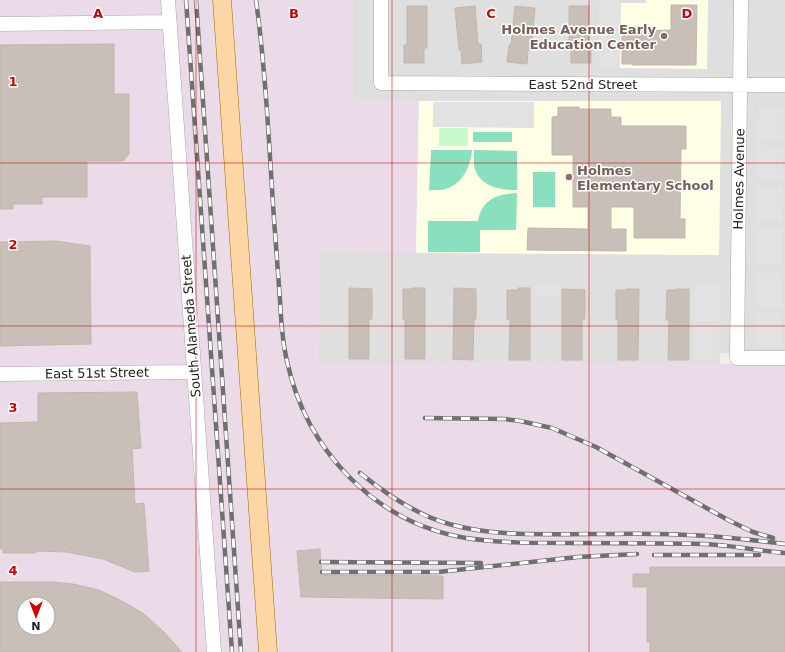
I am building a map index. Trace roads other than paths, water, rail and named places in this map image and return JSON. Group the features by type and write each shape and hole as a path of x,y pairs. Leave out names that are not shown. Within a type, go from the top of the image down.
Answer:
{"main road":[{"path":"222,0 268,652"}],"street":[{"name":"South Alameda Street","path":"168,0 214,652"},
{"name":"East 52nd Street","path":"381,0 382,83 785,86"},
{"name":"Holmes Avenue","path":"742,0 737,358 785,358"},
{"path":"0,24 169,22"},
{"name":"East 51st Street","path":"0,374 194,372"}],"railway":[{"path":"186,0 232,652"},
{"path":"196,0 241,652"},
{"path":"256,0 265,82 281,323 285,353 296,394 310,424 328,452 350,477 374,499 402,517 433,530 466,538 529,543 704,544 785,553"},
{"path":"425,418 505,419 552,428 596,447 730,521 753,532 773,538"},
{"path":"360,473 380,489 413,509 437,520 466,528 520,534 652,534 700,536 737,538 785,544"},
{"path":"322,572 438,572 578,557 637,554"},
{"path":"654,555 759,555"},
{"path":"321,562 481,563"}],"place":[{"name":"Holmes Avenue Early Education Center","path":"664,36"},
{"name":"Holmes Elementary School","path":"569,177"}]}
